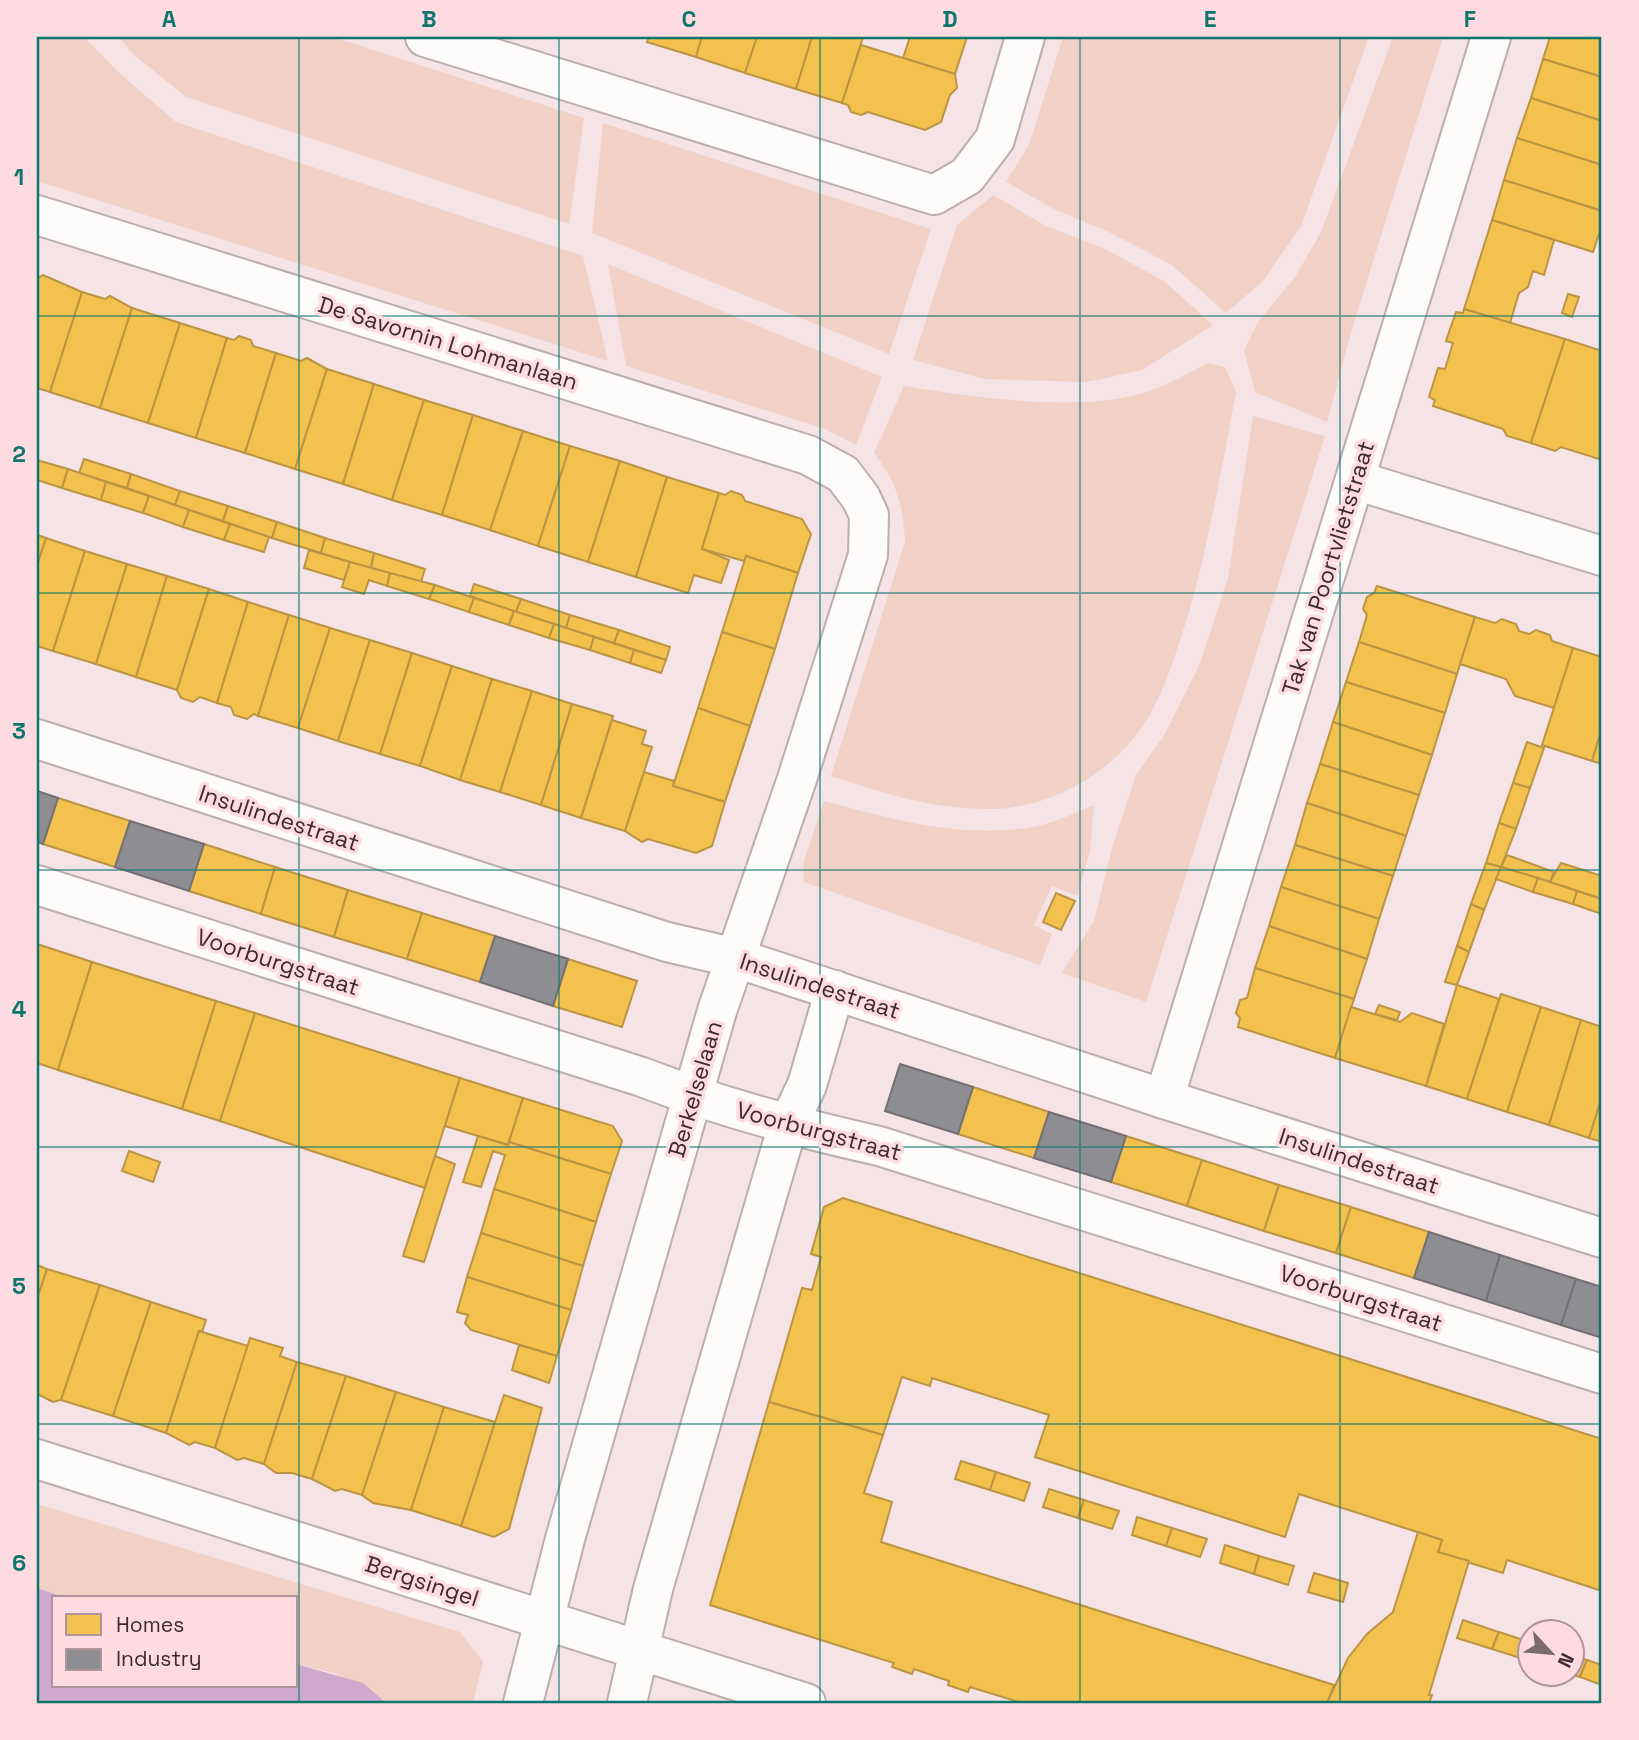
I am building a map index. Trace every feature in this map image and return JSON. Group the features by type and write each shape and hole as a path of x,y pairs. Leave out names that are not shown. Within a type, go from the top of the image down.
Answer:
{"street":[{"path":"425,37 934,195 967,176 995,139 1026,37"},
{"name":"Tak van Poortvlietstraat","path":"1164,1099 1491,37"},
{"name":"De Savornin Lohmanlaan","path":"37,215 808,455 833,467 851,484"},
{"path":"1355,480 1602,556"},
{"name":"Berkelselaan","path":"523,1703 717,1011 868,555 869,515 851,484"},
{"name":"Insulindestraat","path":"37,739 667,942 736,958 1164,1099 1602,1238"},
{"name":"Voorburgstraat","path":"37,886 642,1077 693,1097 788,1125 879,1146 1602,1374"},
{"path":"626,1703 637,1650 788,1125 807,1085 835,990"},
{"name":"Bergsingel","path":"37,1460 806,1703"}],"shaded area":[{"path":"37,37 84,37 117,71 176,122 583,256 608,361 37,181"},
{"path":"119,37 333,37 584,118 569,224 186,97 133,54"},
{"path":"1063,37 1369,37 1301,226 1263,281 1226,313 1172,265 1109,232 1054,209 1006,182 1029,145"},
{"path":"1393,37 1443,37 1352,329 1327,422 1255,392 1244,350 1258,322 1295,277 1321,232"},
{"path":"603,123 931,229 889,354 592,233"},
{"path":"993,195 1046,226 1103,248 1164,281 1213,325 1142,370 1087,382 986,379 913,360 957,225"},
{"path":"608,264 882,377 856,445 825,429 626,366"},
{"path":"1208,363 1225,367 1236,392 1196,588 1175,655 1154,707 1117,756 1078,785 1034,803 1010,808 967,808 927,803 831,776 905,542 903,516 897,494 874,453 904,386 996,399 1098,401 1128,397 1155,389"},
{"path":"1253,416 1325,436 1146,1002 1062,973 1094,921 1112,848 1136,775 1165,734 1199,666 1228,578"},
{"path":"824,801 903,821 984,831 1038,826 1094,805 1090,851 1077,896 1052,886 1034,925 1052,934 1040,965 804,882 803,864"},
{"path":"37,1504 460,1632 483,1662 473,1703 386,1703 334,1673 298,1664 298,1596 61,1596 37,1588"},
{"path":"37,1588 61,1596 52,1596 52,1688 298,1688 298,1665 363,1683 386,1703 37,1703"}],"building: Homes":[{"path":"649,37 702,37 696,57 647,42"},
{"path":"702,37 757,37 745,73 696,57"},
{"path":"757,37 812,37 796,89 745,73"},
{"path":"812,37 863,37 842,103 796,89"},
{"path":"910,37 967,37 955,74 903,58"},
{"path":"1550,37 1602,37 1602,77 1543,59"},
{"path":"861,45 955,74 957,88 950,95 941,122 925,130 868,112 861,115 851,112 848,105 842,103"},
{"path":"1543,59 1602,77 1602,121 1531,98"},
{"path":"1531,98 1602,121 1602,165 1517,138"},
{"path":"1517,138 1602,165 1602,211 1504,180"},
{"path":"1504,180 1602,211 1602,225 1593,252 1492,220"},
{"path":"1492,220 1554,240 1544,275 1533,271 1528,287 1519,293 1510,323 1464,309"},
{"path":"43,275 82,292 50,392 37,388 37,278"},
{"path":"82,292 105,299 110,296 132,308 100,408 50,392"},
{"path":"1568,294 1579,297 1572,317 1562,313"},
{"path":"132,308 180,323 148,423 100,408"},
{"path":"1464,309 1565,339 1531,443 1507,436 1503,429 1433,406 1435,400 1429,397 1438,368 1445,369 1453,343 1446,341 1456,312 1463,313"},
{"path":"180,323 227,338 196,438 148,423"},
{"path":"239,336 251,340 253,346 276,353 245,453 196,438 227,338 234,340"},
{"path":"1565,339 1602,351 1602,460 1561,447 1555,451 1531,443"},
{"path":"276,353 301,361 307,358 327,369 295,469 245,453"},
{"path":"327,369 374,384 343,484 295,469"},
{"path":"374,384 424,400 392,500 343,484"},
{"path":"424,400 473,415 442,515 392,500"},
{"path":"473,415 523,431 490,530 442,515"},
{"path":"523,431 570,446 538,546 490,530"},
{"path":"570,446 620,461 588,562 538,546"},
{"path":"84,459 131,474 127,488 79,473"},
{"path":"37,460 68,469 62,488 37,480"},
{"path":"620,461 667,477 636,577 588,562"},
{"path":"68,469 106,482 101,500 62,488"},
{"path":"131,474 180,491 175,505 127,488"},
{"path":"667,477 719,493 702,549 729,560 721,583 694,575 688,593 636,577"},
{"path":"106,482 149,496 143,513 101,500"},
{"path":"180,491 228,506 223,521 175,505"},
{"path":"731,491 742,495 745,501 802,519 811,534 798,573 746,556 744,561 702,549 719,493 725,495"},
{"path":"149,496 189,510 183,527 143,513"},
{"path":"228,506 277,522 272,538 223,521"},
{"path":"189,510 230,524 224,540 183,527"},
{"path":"277,522 325,538 321,553 272,538"},
{"path":"230,524 269,537 264,552 224,540"},
{"path":"37,535 46,538 37,566"},
{"path":"46,538 85,551 53,651 37,646 37,566"},
{"path":"325,538 374,553 371,569 321,553"},
{"path":"309,550 350,562 344,580 304,568"},
{"path":"85,551 127,564 96,664 53,651"},
{"path":"374,553 425,569 421,582 371,569"},
{"path":"746,556 798,573 775,649 722,632"},
{"path":"350,562 390,573 387,586 369,580 364,594 342,587"},
{"path":"127,564 167,576 136,677 96,664"},
{"path":"390,573 435,585 429,599 387,586"},
{"path":"167,576 209,589 177,690 136,677"},
{"path":"474,584 521,599 516,612 470,596"},
{"path":"435,585 474,598 469,612 429,599"},
{"path":"1377,586 1475,617 1457,674 1359,642 1367,615 1363,609 1367,597 1374,593"},
{"path":"209,589 248,602 217,703 200,697 193,702 181,698 177,690"},
{"path":"474,598 514,611 509,625 469,612"},
{"path":"521,599 570,615 566,628 516,612"},
{"path":"248,602 289,615 258,716 254,714 247,719 234,715 231,707 217,703"},
{"path":"514,611 554,624 549,638 509,625"},
{"path":"289,615 330,628 298,728 258,716"},
{"path":"570,615 619,630 614,643 566,628"},
{"path":"1475,617 1495,623 1502,619 1516,624 1519,631 1529,634 1536,630 1550,635 1552,641 1573,648 1554,708 1515,696 1506,679 1460,664"},
{"path":"554,624 594,637 590,650 549,638"},
{"path":"330,628 370,640 338,741 298,728"},
{"path":"619,630 670,647 666,660 614,643"},
{"path":"722,632 775,649 750,726 698,708"},
{"path":"594,637 634,650 630,663 590,650"},
{"path":"370,640 412,653 380,754 338,741"},
{"path":"1359,642 1457,674 1445,713 1346,682"},
{"path":"1573,648 1602,657 1602,728 1592,761 1542,745"},
{"path":"634,650 666,660 661,673 630,663"},
{"path":"412,653 452,666 420,766 380,754"},
{"path":"452,666 492,679 460,780 420,766"},
{"path":"492,679 532,691 500,792 460,780"},
{"path":"1346,682 1445,713 1432,755 1333,722"},
{"path":"532,691 572,704 541,805 500,792"},
{"path":"572,704 613,716 581,818 541,805"},
{"path":"698,708 750,726 725,802 673,786"},
{"path":"612,720 646,731 642,744 652,747 625,831 581,818"},
{"path":"1333,722 1432,755 1419,795 1320,764"},
{"path":"1602,728 1602,764 1592,761"},
{"path":"1527,742 1544,748 1530,788 1513,783"},
{"path":"1320,764 1419,795 1406,836 1307,803"},
{"path":"644,772 674,781 673,786 725,802 712,846 696,853 648,839 642,842 625,831"},
{"path":"1513,783 1530,788 1516,829 1499,823"},
{"path":"58,798 130,821 115,867 43,844"},
{"path":"1307,803 1406,836 1393,876 1295,845"},
{"path":"1499,823 1516,829 1501,867 1486,863"},
{"path":"204,844 275,867 261,914 189,891"},
{"path":"1295,845 1393,876 1379,919 1281,887"},
{"path":"1507,855 1554,872 1550,882 1501,867"},
{"path":"1486,863 1501,867 1484,910 1471,904"},
{"path":"1561,863 1602,876 1602,899 1550,882"},
{"path":"275,867 348,890 334,937 261,914"},
{"path":"1501,867 1538,878 1533,892 1496,879"},
{"path":"1538,878 1577,891 1573,904 1533,892"},
{"path":"1281,887 1379,919 1367,959 1269,926"},
{"path":"348,890 422,913 407,959 334,937"},
{"path":"1577,891 1602,899 1602,914 1573,904"},
{"path":"1056,893 1075,901 1061,930 1043,922"},
{"path":"1471,904 1484,910 1469,952 1457,946"},
{"path":"422,913 495,936 480,982 407,959"},
{"path":"1269,926 1367,959 1354,999 1255,968"},
{"path":"37,944 92,962 58,1070 37,1063"},
{"path":"1457,946 1469,952 1457,985 1445,982"},
{"path":"568,959 637,981 622,1027 553,1006"},
{"path":"92,962 216,1001 182,1109 58,1070"},
{"path":"1255,968 1354,999 1335,1058 1238,1027 1240,1018 1236,1013 1240,1000 1247,998"},
{"path":"1457,985 1499,999 1467,1099 1426,1086"},
{"path":"1501,994 1541,1007 1507,1112 1467,1099"},
{"path":"216,1001 255,1013 220,1121 182,1109"},
{"path":"1379,1005 1400,1012 1397,1020 1375,1014"},
{"path":"1351,1007 1400,1022 1412,1013 1444,1024 1426,1086 1335,1058"},
{"path":"1541,1007 1581,1020 1549,1125 1507,1112"},
{"path":"255,1013 460,1078 425,1188 220,1121"},
{"path":"1581,1020 1602,1027 1602,1097 1589,1138 1549,1125"},
{"path":"460,1078 523,1098 508,1145 445,1126"},
{"path":"973,1087 1049,1112 1034,1158 958,1134"},
{"path":"1602,1097 1602,1142 1589,1138"},
{"path":"523,1098 613,1126 622,1141 611,1174 509,1142"},
{"path":"478,1136 508,1145 509,1142 611,1174 596,1222 494,1189 505,1155 493,1151 481,1187 463,1182"},
{"path":"1126,1136 1202,1160 1187,1206 1111,1182"},
{"path":"129,1151 160,1162 153,1182 122,1171"},
{"path":"435,1156 455,1164 424,1262 403,1256"},
{"path":"1202,1160 1279,1185 1264,1231 1187,1206"},
{"path":"1279,1185 1351,1207 1336,1253 1264,1231"},
{"path":"494,1189 596,1222 583,1266 481,1233"},
{"path":"843,1198 1602,1439 1602,1591 1507,1560 1503,1573 1470,1563 1438,1552 1442,1540 1299,1494 1285,1537 1035,1457 1049,1415 932,1378 930,1386 902,1377 883,1435 769,1402 802,1288 812,1290 821,1257 811,1254 824,1207"},
{"path":"1351,1207 1429,1232 1414,1278 1336,1253"},
{"path":"481,1233 583,1266 571,1310 467,1277"},
{"path":"37,1265 47,1269 37,1299"},
{"path":"47,1269 100,1285 61,1400 53,1402 37,1394 37,1299"},
{"path":"467,1277 571,1310 557,1356 471,1330 465,1323 468,1315 457,1312"},
{"path":"100,1285 151,1302 113,1416 61,1400"},
{"path":"151,1302 206,1320 202,1332 199,1331 166,1433 113,1416"},
{"path":"199,1331 248,1346 215,1448 195,1442 189,1445 166,1433"},
{"path":"250,1338 283,1348 280,1356 297,1362 264,1464 244,1458 237,1460 215,1448"},
{"path":"519,1345 557,1356 549,1383 512,1370"},
{"path":"297,1362 346,1376 312,1479 292,1473 276,1473 264,1464"},
{"path":"346,1376 396,1392 362,1495 342,1489 335,1491 312,1479"},
{"path":"396,1392 444,1407 411,1510 373,1503 362,1495"},
{"path":"504,1395 542,1408 509,1529 494,1537 461,1526"},
{"path":"769,1402 883,1435 864,1493 892,1502 881,1542 1334,1685 1327,1703 1022,1703 970,1687 968,1692 948,1685 949,1681 914,1669 912,1674 892,1667 894,1663 710,1605"},
{"path":"444,1407 495,1422 461,1526 411,1510"},
{"path":"961,1461 996,1472 990,1490 955,1479"},
{"path":"996,1472 1030,1483 1024,1501 990,1490"},
{"path":"1049,1489 1084,1500 1078,1518 1043,1507"},
{"path":"1084,1500 1119,1511 1112,1529 1078,1518"},
{"path":"1137,1517 1172,1528 1166,1546 1132,1535"},
{"path":"1172,1528 1207,1539 1200,1557 1166,1546"},
{"path":"1418,1532 1442,1540 1438,1552 1469,1561 1429,1695 1432,1695 1429,1703 1327,1703 1348,1658 1367,1634 1393,1612"},
{"path":"1225,1545 1259,1556 1254,1574 1220,1563"},
{"path":"1259,1556 1294,1566 1288,1585 1254,1574"},
{"path":"1314,1573 1348,1583 1343,1602 1308,1592"},
{"path":"1463,1620 1499,1632 1492,1649 1457,1638"},
{"path":"1499,1632 1516,1637 1516,1657 1492,1649"},
{"path":"1587,1660 1602,1665 1602,1685 1586,1679"}],"building: Industry":[{"path":"37,791 58,798 43,844 37,842"},
{"path":"130,821 204,844 189,891 115,867"},
{"path":"495,936 568,959 553,1006 480,982"},
{"path":"900,1064 973,1087 958,1134 885,1111"},
{"path":"1049,1112 1126,1136 1111,1182 1034,1158"},
{"path":"1429,1232 1500,1255 1486,1301 1414,1278"},
{"path":"1500,1255 1576,1279 1561,1325 1486,1301"},
{"path":"1576,1279 1602,1287 1602,1338 1561,1325"}]}
